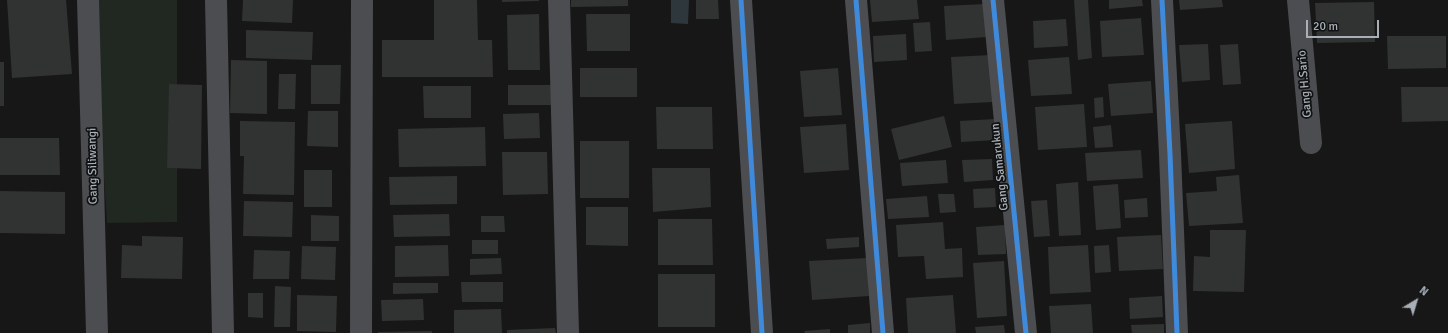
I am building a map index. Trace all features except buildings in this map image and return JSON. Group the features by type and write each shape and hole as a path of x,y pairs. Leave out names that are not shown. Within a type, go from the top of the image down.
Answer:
{"street":[{"name":"Gang Siliwangi","path":"88,0 97,333"},
{"path":"216,0 223,333"},
{"path":"361,333 362,0"},
{"path":"559,0 568,333"},
{"path":"741,0 762,333"},
{"path":"856,0 883,333"},
{"name":"Gang Samarukun","path":"993,0 1026,333"},
{"path":"1162,0 1177,333"},
{"name":"Gang H.Sario","path":"1298,0 1311,143"}],"shaded area":[{"path":"92,0 177,0 177,222 107,223"},
{"path":"671,0 689,0 688,24 671,23"}],"cycle path":[{"path":"741,0 762,333"},
{"path":"856,0 883,333"},
{"path":"993,0 1026,333"},
{"path":"1162,0 1177,333"}]}
